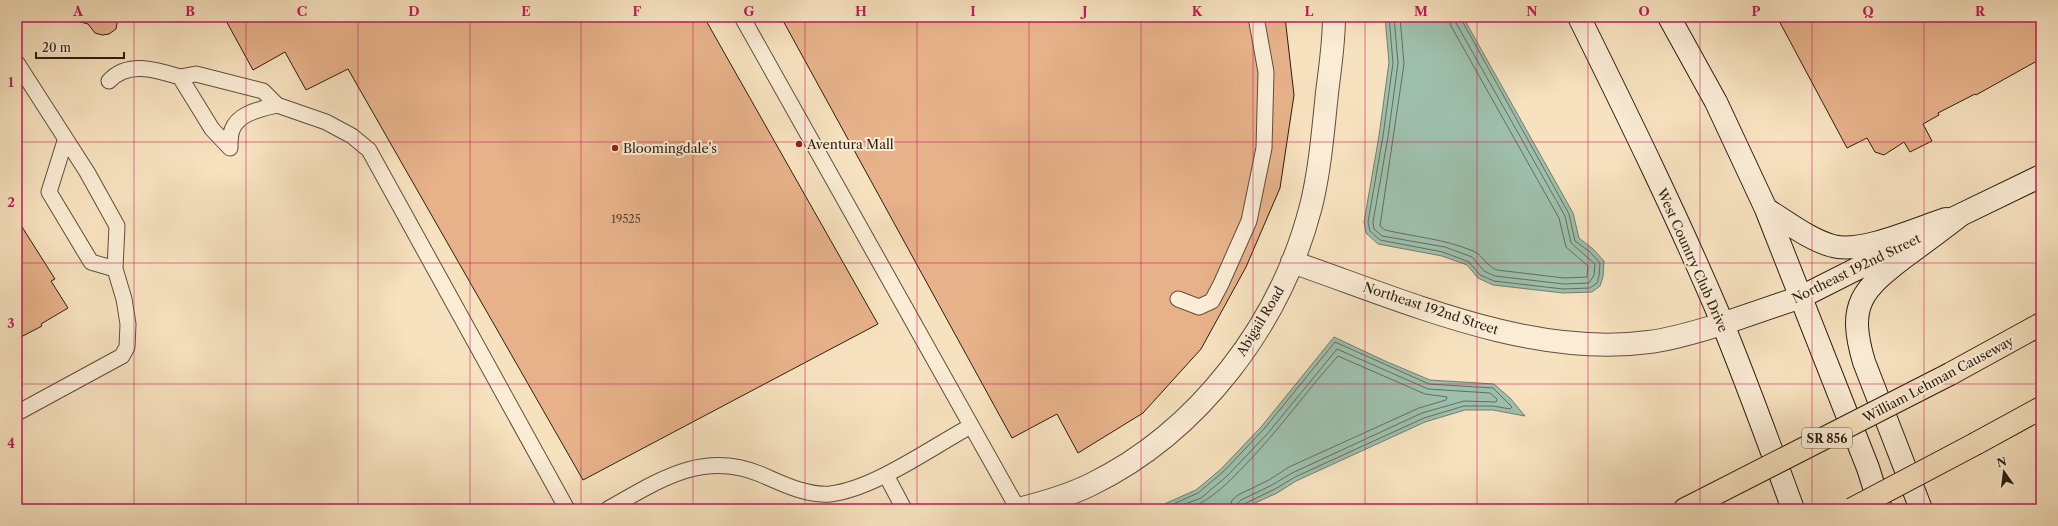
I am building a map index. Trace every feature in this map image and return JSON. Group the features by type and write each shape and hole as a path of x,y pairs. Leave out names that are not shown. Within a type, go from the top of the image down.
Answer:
{"highway":[{"name":"William Lehman Causeway","path":"1694,504 1950,374 2041,324"},
{"path":"1852,509 2041,408"}],"street":[{"name":"Abigail Road","path":"1018,509 1054,500 1095,483 1132,461 1177,427 1215,389 1232,367 1265,316 1281,287 1292,262 1311,206 1319,163 1331,62 1334,17"},
{"name":"West Country Club Drive","path":"1579,17 1670,206 1722,324 1792,509"},
{"path":"1669,17 1716,102 1766,209 1868,468 1881,509"},
{"name":"Northeast 192nd Street","path":"1292,262 1402,301 1477,325 1546,340 1607,344 1648,342 1675,337 1722,324 1801,297 1962,214 2041,176"},
{"path":"1766,209 1820,241 1832,246 1846,248 1859,247 1962,214"},
{"path":"1921,509 1864,362 1858,341 1857,322 1862,301 1873,282 1962,214"}],"lane":[{"path":"742,17 1018,509"},
{"path":"1178,299 1199,307 1212,301 1249,221 1264,148 1266,72 1256,17"},
{"path":"109,82 120,72 141,68 180,77 196,74 263,91 277,105 314,117 340,129 364,145 374,158 567,509"},
{"path":"17,413 122,356 127,347 128,324 124,299 115,269 117,226 87,172 19,71"},
{"path":"180,77 212,129 230,148 231,130 237,121 250,113 277,105"},
{"path":"65,141 49,192 91,262 115,269"},
{"path":"608,509 669,476 690,468 709,465 724,464 747,468 814,494 843,492 886,475 972,426"},
{"path":"886,475 904,509"}],"water":[{"path":"1385,17 1463,17 1573,213 1579,238 1593,249 1604,261 1603,277 1600,286 1592,292 1563,293 1493,285 1478,278 1467,265 1442,256 1378,244 1366,233 1364,222 1379,136 1389,62"},
{"path":"1334,337 1430,380 1494,384 1510,398 1525,416 1493,410 1465,410 1425,422 1296,481 1277,493 1242,509 1153,509 1196,490 1221,469 1261,427"}],"building":[{"path":"62,17 118,17 116,29 109,34 102,35 95,33 88,24"},
{"path":"224,17 704,17 878,324 583,480 348,69 306,90 285,52 253,70"},
{"path":"781,17 1285,17 1294,95 1280,188 1246,267 1201,349 1143,413 1078,453 1057,414 1012,438"},
{"path":"1777,17 2041,17 2041,62 2037,64 2035,62 1976,95 1975,94 1938,113 1939,115 1923,124 1932,141 1910,152 1904,142 1884,155 1875,152 1867,138 1847,148"},
{"path":"17,219 55,279 51,281 68,308 41,324 42,326 17,339"}],"place":[{"name":"Aventura Mall","path":"799,144"},
{"name":"Bloomingdale's","path":"615,148"}]}
